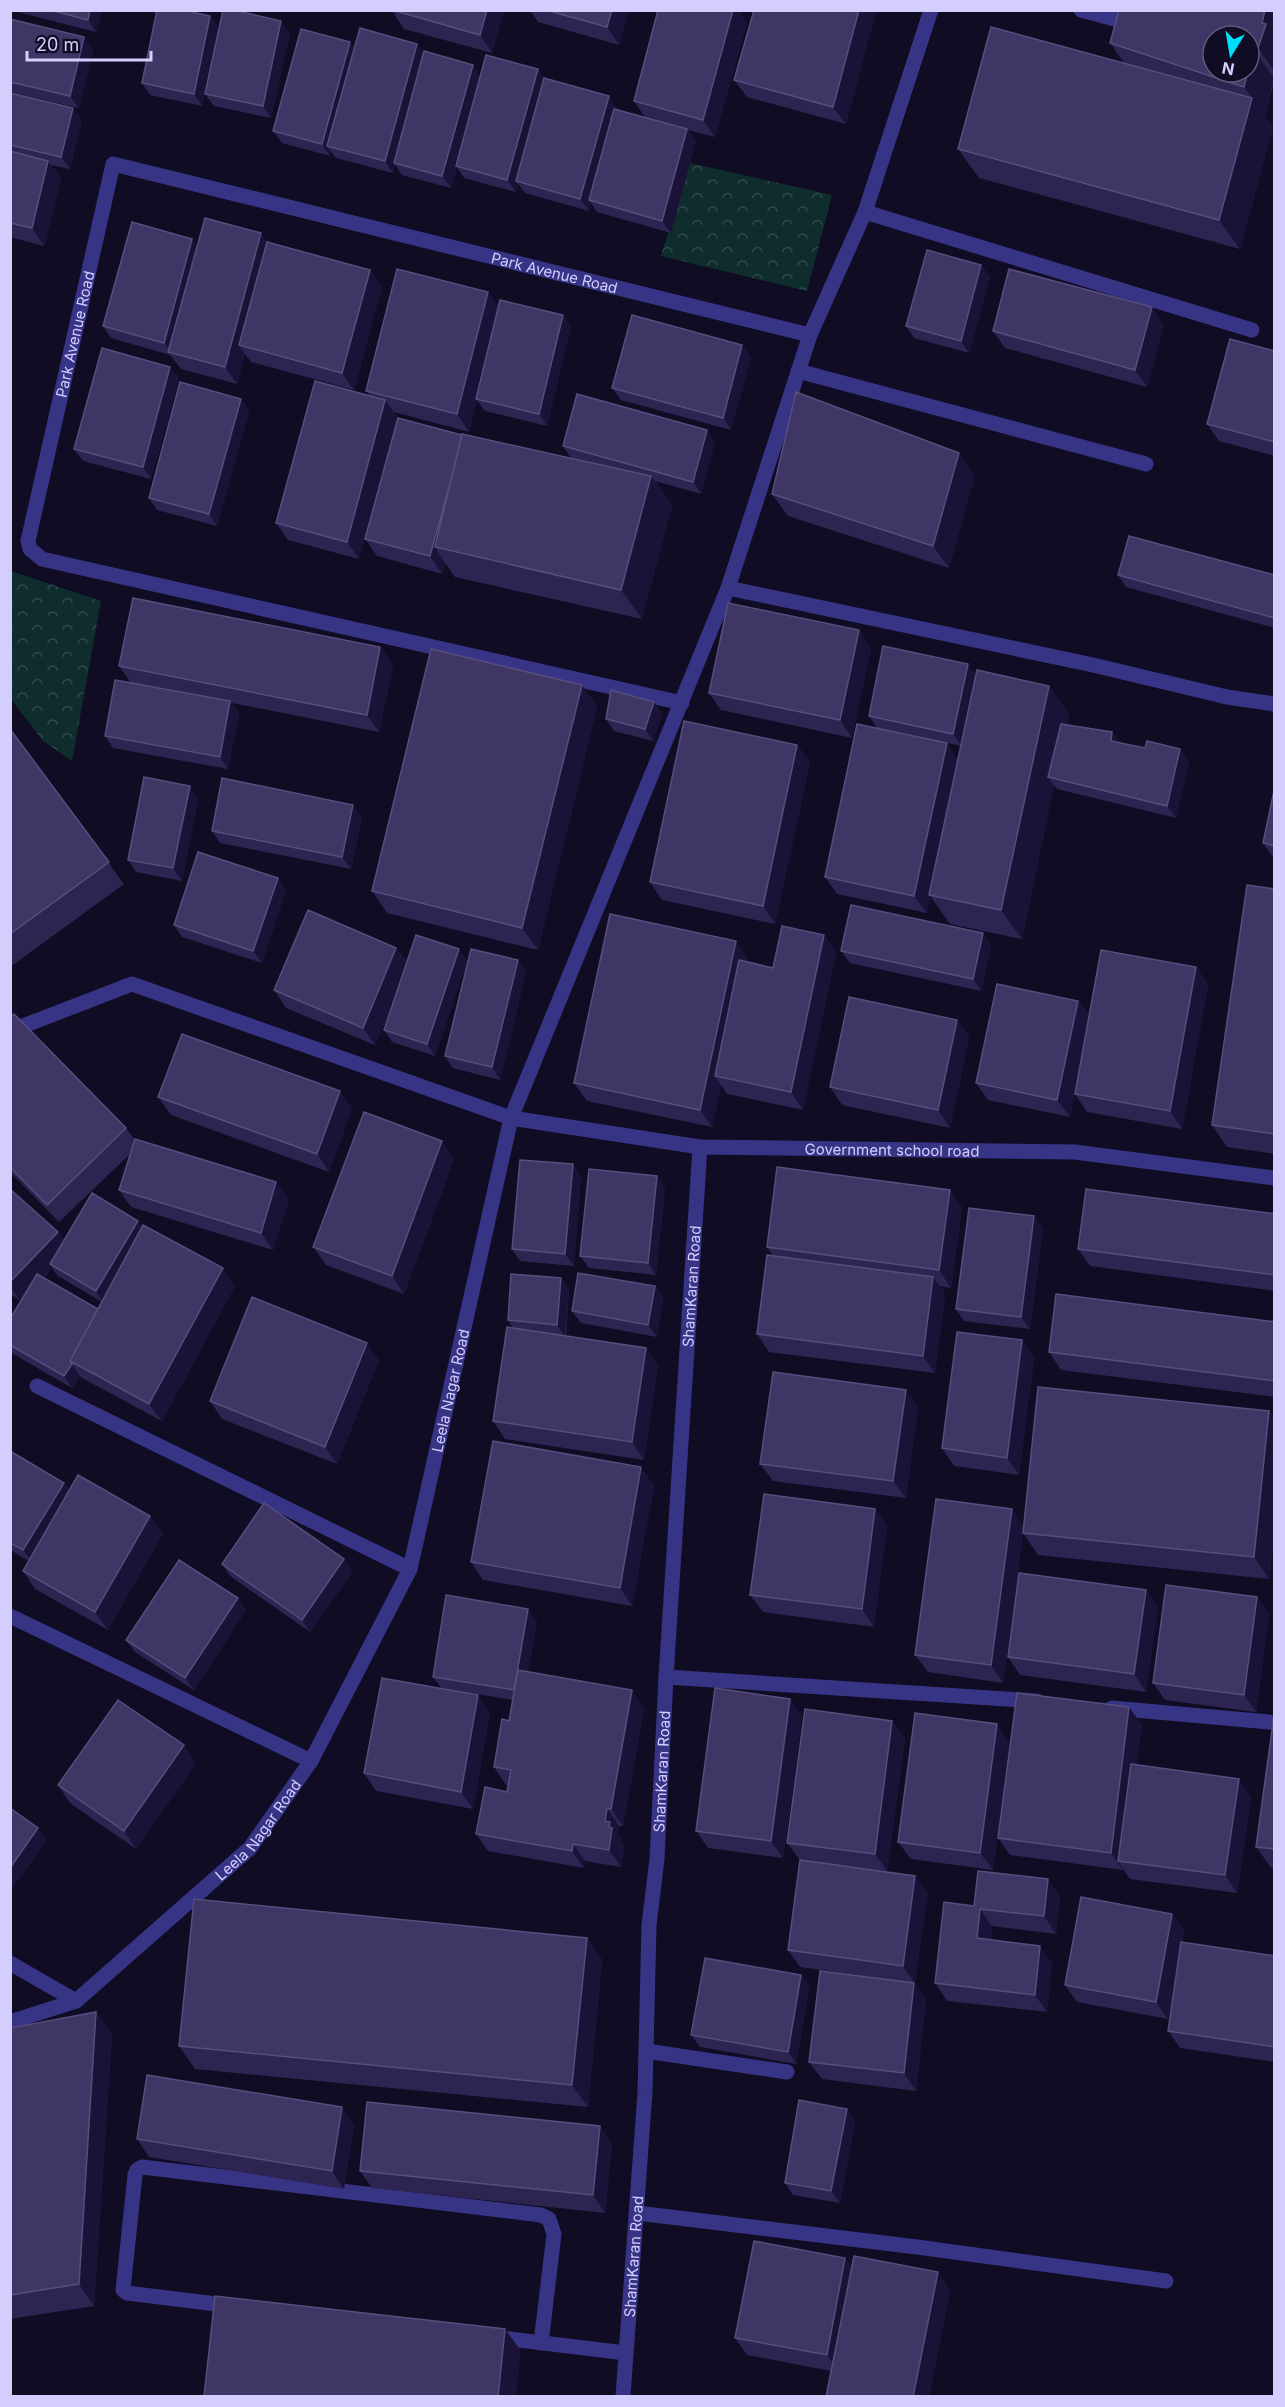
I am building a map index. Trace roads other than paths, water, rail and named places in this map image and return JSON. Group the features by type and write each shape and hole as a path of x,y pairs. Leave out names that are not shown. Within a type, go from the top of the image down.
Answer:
{"street":[{"name":"Leela Nagar Road","path":"76,2001 250,1848 311,1761 410,1569 511,1118 728,588 810,335 866,212 931,10"},
{"path":"1081,10 1118,20"},
{"name":"Park Avenue Road","path":"682,703 65,564 36,555 28,541 113,164 810,335"},
{"path":"866,212 1252,330"},
{"path":"798,371 1146,464"},
{"path":"728,588 1093,665 1227,697 1275,704"},
{"path":"10,1031 132,984 511,1118"},
{"name":"Government school road","path":"511,1118 700,1147 1075,1152 1275,1178"},
{"name":"ShamKaran Road","path":"623,2397 646,2051 649,1925 657,1859 666,1677 700,1147"},
{"path":"37,1386 410,1569"},
{"path":"10,1616 311,1761"},
{"path":"666,1677 1052,1702"},
{"path":"1097,1707 1269,1722"},
{"path":"10,1963 76,2001"},
{"path":"10,2022 76,2001"},
{"path":"646,2051 787,2072"},
{"path":"245,2307 127,2293 123,2290 137,2170 142,2168 541,2215 549,2219 554,2234 541,2343"},
{"path":"637,2213 916,2247 1166,2281"},
{"path":"480,2336 626,2353"}]}
